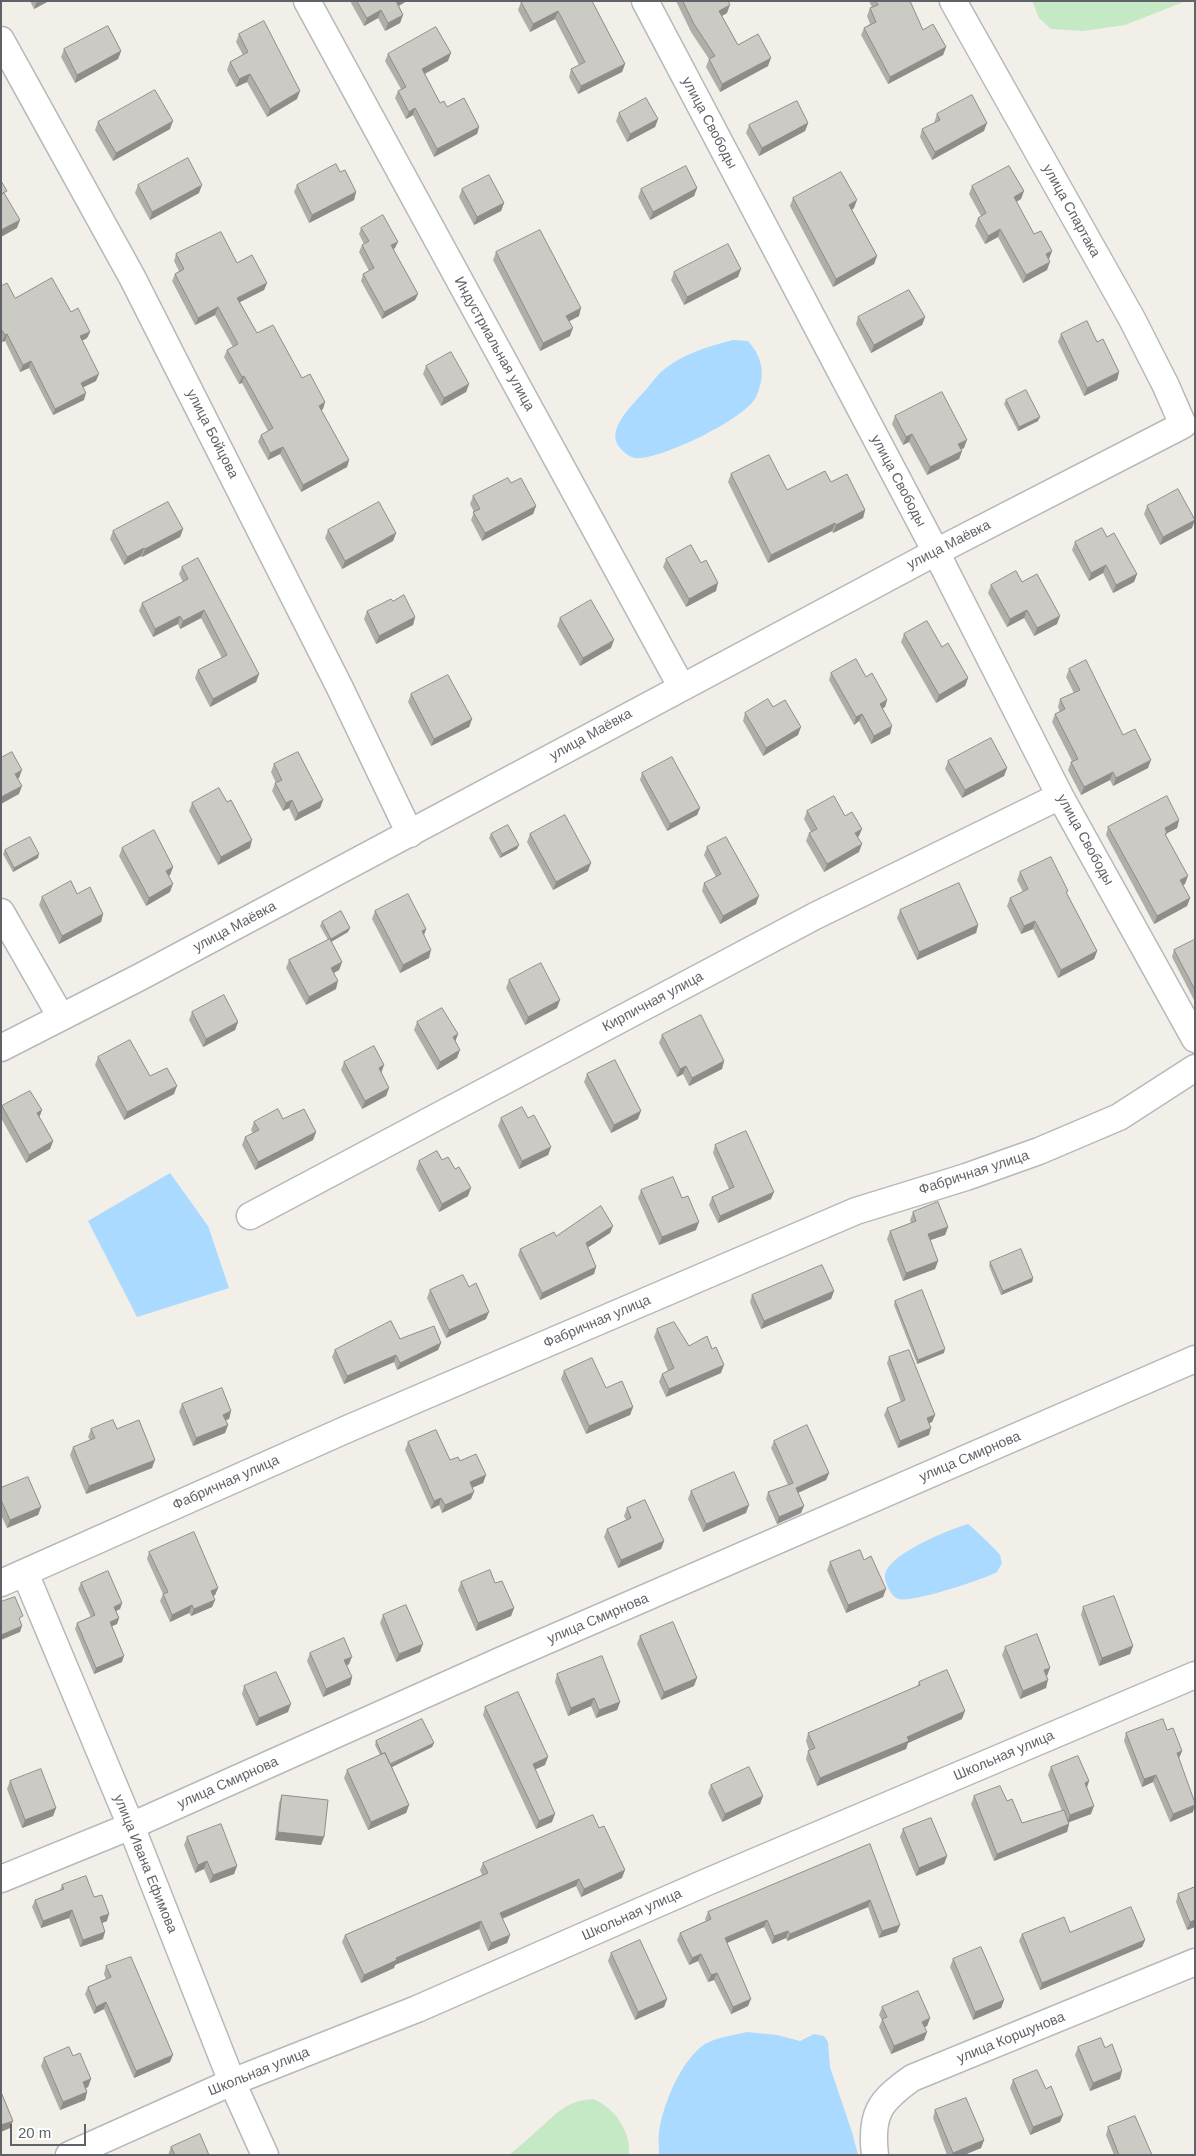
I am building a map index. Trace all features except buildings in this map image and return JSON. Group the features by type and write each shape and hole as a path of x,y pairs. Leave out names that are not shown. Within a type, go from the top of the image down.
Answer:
{"street":[{"name":"Индустриальная улица","path":"308,1 681,686"},
{"name":"улица Свободы","path":"645,1 936,552 1060,796 1195,1039"},
{"name":"улица Спартака","path":"953,1 1132,319 1183,424"},
{"name":"улица Бойцова","path":"1,40 132,277 335,677 410,834"},
{"name":"улица Маёвка","path":"1,1048 410,834 681,686 1183,424"},
{"name":"Кирпичная улица","path":"250,1216 815,916 1060,796"},
{"path":"1,912 61,1017"},
{"name":"Фабричная улица","path":"1,1583 345,1430 856,1211 966,1177 1039,1151 1119,1117 1195,1068"},
{"name":"улица Смирнова","path":"1,1879 131,1826 502,1660 1195,1359"},
{"name":"улица Ивана Ефимова","path":"25,1573 131,1826 232,2082 266,2155"},
{"name":"Школьная улица","path":"69,2155 232,2082 417,2010 707,1882 1195,1675"},
{"name":"улица Коршунова","path":"875,2155 873,2142 876,2114 888,2096 912,2078 1195,1962"}],"green space":[{"path":"1032,1 1186,1 1125,25 1083,31 1051,29 1039,18"},
{"path":"593,2099 608,2108 620,2121 627,2137 629,2155 509,2155 563,2108 576,2102"}],"water":[{"path":"733,340 748,341 760,360 761,381 756,397 749,406 721,426 667,451 652,456 634,458 621,449 615,435 620,421 661,372 695,352"},
{"path":"170,1173 208,1226 229,1288 137,1317 88,1221"},
{"path":"968,1524 1000,1555 1002,1563 997,1572 964,1585 918,1597 899,1599 890,1592 885,1580 886,1571 900,1556 923,1542"},
{"path":"746,2032 777,2035 800,2041 814,2034 824,2036 828,2042 830,2067 858,2155 659,2155 659,2132 664,2109 674,2084 688,2061 705,2044 720,2038"}]}
